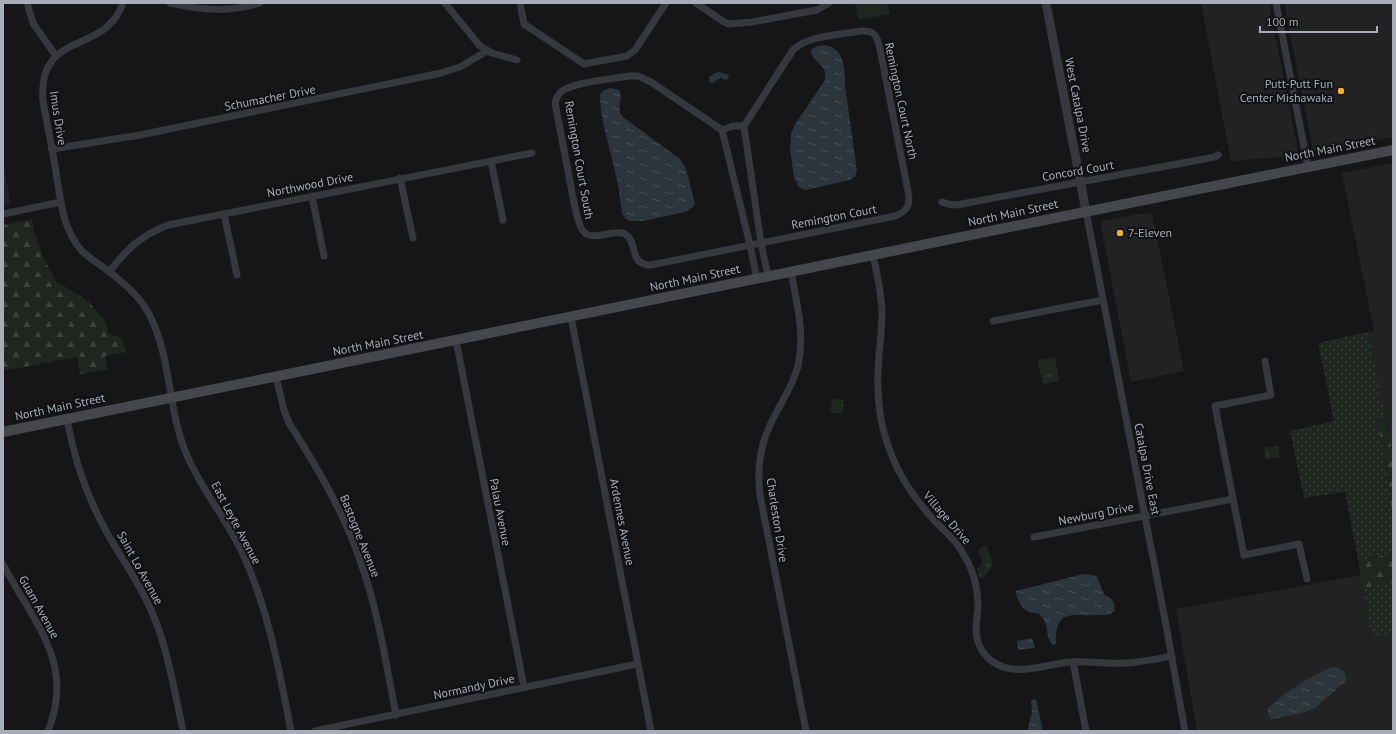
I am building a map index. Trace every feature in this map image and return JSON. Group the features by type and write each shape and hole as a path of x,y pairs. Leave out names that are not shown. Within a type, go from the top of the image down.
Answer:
{"main road":[{"name":"North Main Street","path":"3,432 1086,211 1393,150"}],"street":[{"name":"Imus Drive","path":"109,272 83,251 76,243 67,226 61,202 42,89 43,78 47,66 56,56 64,50 106,29 116,17 123,3"},
{"path":"170,3 204,10 217,10 260,3"},
{"path":"445,3 480,46 487,51 517,60"},
{"path":"520,3 524,24 584,64 627,56 635,50 666,3"},
{"path":"696,3 729,24 752,22 817,10 829,3"},
{"name":"West Catalpa Drive","path":"1046,3 1086,211"},
{"path":"1276,3 1308,167"},
{"path":"28,6 33,23 56,56"},
{"name":"Remington Court North","path":"744,126 793,50 799,44 814,39 867,31 873,33 876,36 880,49 910,200 908,205"},
{"name":"Schumacher Drive","path":"52,149 155,132 441,73 460,67 487,51"},
{"name":"Remington Court South","path":"646,265 636,259 631,240 624,234 619,232 596,237 589,236 584,233 578,222 555,103 557,96 568,88 629,76 638,76 651,82 722,130"},
{"path":"757,278 722,130 733,126 744,126 761,243 768,276"},
{"name":"Northwood Drive","path":"109,272 135,243 155,230 179,222 532,152"},
{"name":"Concord Court","path":"942,202 956,205 1215,157 1218,155"},
{"path":"491,161 503,220"},
{"path":"400,178 413,238"},
{"path":"312,196 324,256"},
{"path":"3,214 61,202"},
{"name":"Remington Court","path":"646,265 895,216 901,214 908,205"},
{"name":"Catalpa Drive East","path":"1086,211 1172,656 1184,731"},
{"path":"224,214 237,275"},
{"name":"Village Drive","path":"873,255 879,281 882,313 878,373 878,403 887,443 897,468 911,492 930,516 955,541 970,566 977,590 978,609 976,636 978,644 984,653 998,665 1007,668 1026,669 1073,662 1122,664 1172,656"},
{"name":"East Leyte Avenue","path":"109,272 134,293 150,316 156,329 171,398 186,454 240,548 256,587 270,629 291,731"},
{"name":"Charleston Drive","path":"791,272 800,320 801,335 798,366 789,390 766,434 759,462 759,487 806,731"},
{"path":"993,322 1103,300"},
{"name":"Ardennes Avenue","path":"571,317 651,731"},
{"name":"Palau Avenue","path":"456,340 524,687"},
{"path":"1265,361 1271,395 1215,406 1244,555 1299,544 1307,578"},
{"name":"Bastogne Avenue","path":"276,377 286,417 332,494 360,560 372,597 396,715"},
{"name":"Saint Lo Avenue","path":"67,419 77,464 90,497 106,531 142,591 158,627 170,667 183,731"},
{"name":"Newburg Drive","path":"1034,537 1233,499"},
{"name":"Guam Avenue","path":"3,564 41,629 53,657 57,679 55,710 48,731"},
{"path":"1073,662 1086,731"},
{"name":"Normandy Drive","path":"315,731 637,664"}],"shaded area":[{"path":"1201,3 1269,3 1298,151 1294,156 1231,162"},
{"path":"1284,3 1393,3 1393,137 1317,152 1313,150"},
{"path":"3,162 11,204 3,206"},
{"path":"1393,163 1393,455 1368,332 1374,331 1342,173"},
{"path":"1152,213 1184,371 1131,382 1101,221"},
{"path":"1361,575 1372,638 1393,634 1393,731 1197,731 1176,609"}],"green space":[{"path":"855,3 888,3 890,14 858,20"},
{"path":"32,219 34,232 43,257 56,281 88,301 105,321 109,334 122,338 126,352 105,356 108,370 80,374 77,357 3,371 3,225"},
{"path":"1368,332 1385,416 1377,417 1390,490 1393,529 1392,554 1358,560 1345,492 1304,498 1290,431 1334,421 1318,343"},
{"path":"1055,357 1059,381 1043,384 1038,360"},
{"path":"832,399 844,400 842,414 830,413"},
{"path":"1385,416 1393,455 1393,529 1390,490 1377,417"},
{"path":"1278,446 1280,457 1266,459 1264,448"},
{"path":"1393,529 1393,583 1363,588 1358,560 1392,554"},
{"path":"982,546 986,546 992,565 989,573 980,578 977,569 981,566 982,559 978,551"},
{"path":"1393,583 1393,634 1372,638 1363,588"}],"water":[{"path":"824,45 832,47 836,50 843,62 857,171 855,176 850,180 805,190 799,187 794,177 790,148 791,133 825,80 825,71 811,53 812,49"},
{"path":"719,72 729,75 728,79 726,80 720,78 713,83 710,82 709,77"},
{"path":"610,88 619,90 621,97 620,110 623,117 680,159 686,169 695,204 688,211 644,221 629,221 625,218 622,213 617,178 600,104 600,95 603,91"},
{"path":"1083,574 1097,577 1104,594 1114,603 1115,611 1106,615 1074,615 1062,619 1056,632 1056,644 1053,645 1049,638 1043,619 1040,615 1024,609 1018,600 1016,591"},
{"path":"1032,638 1035,648 1018,650 1017,641"},
{"path":"1332,667 1340,668 1343,671 1346,679 1345,682 1315,708 1302,713 1270,719 1267,709 1274,702 1298,685"},
{"path":"1036,699 1043,731 1027,731 1032,713 1031,700"}],"place":[{"name":"Putt-Putt Fun Center Mishawaka","path":"1341,91"},
{"name":"7-Eleven","path":"1120,233"}]}
